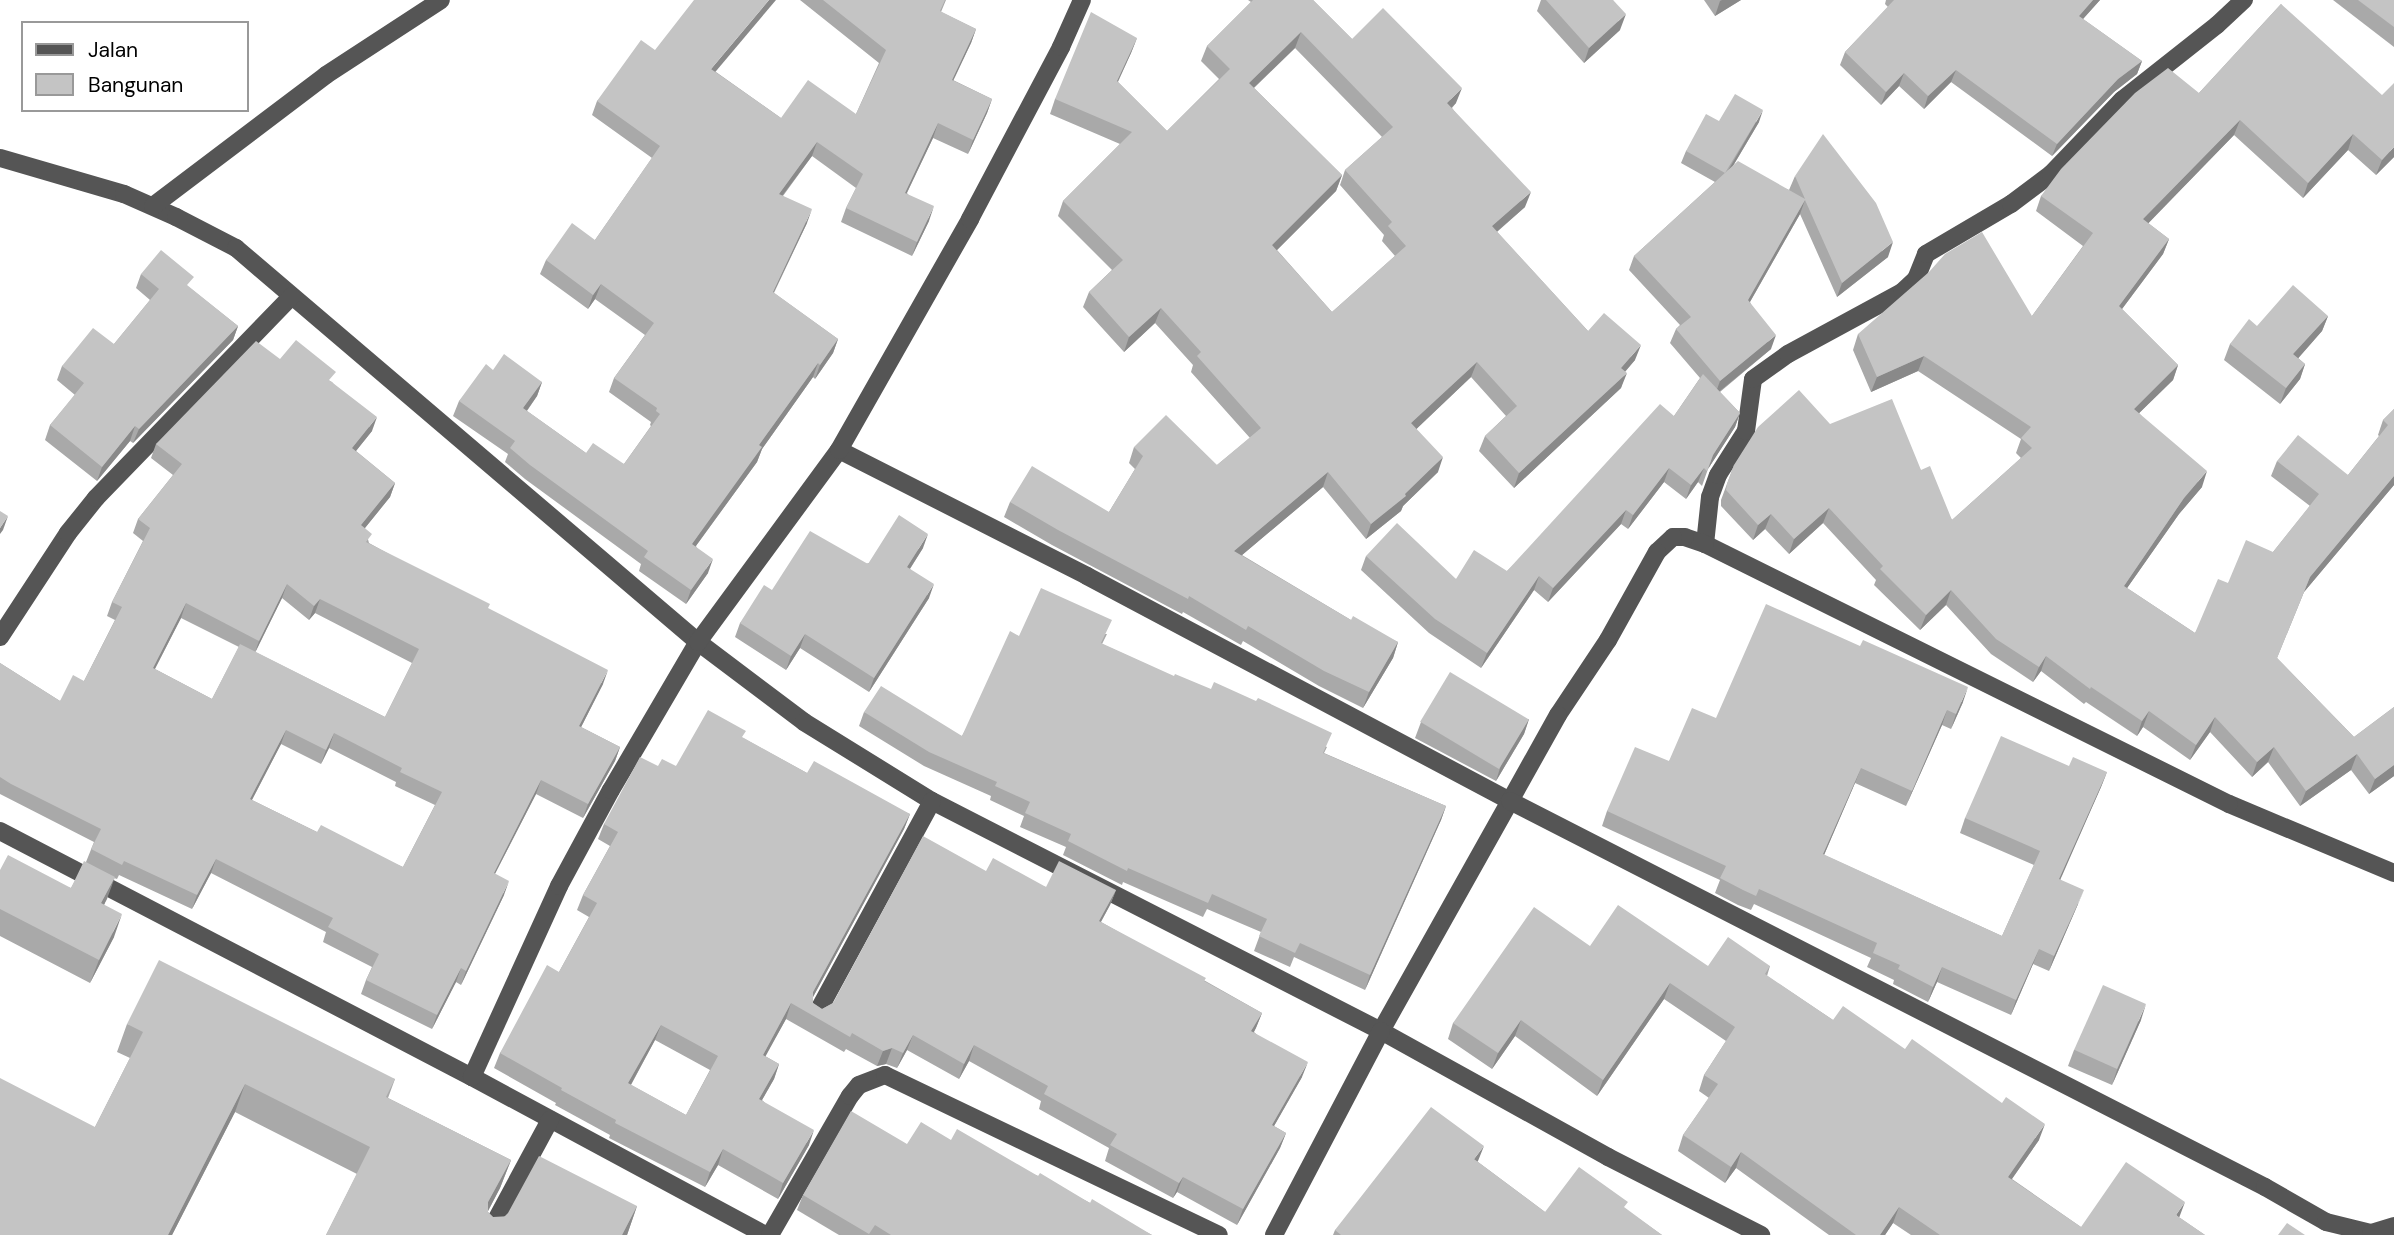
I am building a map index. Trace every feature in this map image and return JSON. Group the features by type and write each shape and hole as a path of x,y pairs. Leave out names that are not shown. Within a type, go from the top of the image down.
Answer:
{"street":[{"path":"153,206 326,75 441,0"},
{"path":"471,1077 559,886 617,779 698,642 839,450 970,219 1061,47 1082,0"},
{"path":"1705,544 1710,498 1718,475 1746,430 1753,379 1788,354 1902,292 1916,279 1926,254 2000,211 2050,174 2122,100 2217,25 2244,0"},
{"path":"0,158 124,194 236,248 698,642 804,722 932,801 1381,1031 1608,1157 1761,1235"},
{"path":"0,636 68,533 96,498 292,296"},
{"path":"839,450 1087,576 1510,801 2265,1187 2326,1222 2371,1233 2394,1226"},
{"path":"1274,1235 1381,1031 1558,715 1608,640 1657,552 1673,537 1685,537 1705,544 2229,804 2394,873"},
{"path":"817,1013 932,801"},
{"path":"0,831 471,1077 765,1235"},
{"path":"771,1235 850,1096 859,1085 885,1075 1219,1235"},
{"path":"488,1235 550,1120"}],"building":[{"path":"694,0 769,0 711,69 781,118 808,80 856,114 886,50 823,0 945,0 940,11 976,29 952,80 992,99 973,140 938,123 905,193 934,206 917,242 846,208 863,174 817,142 779,194 812,209 773,292 838,339 759,445 762,447 692,544 713,559 691,590 644,557 648,551 530,465 510,448 515,441 459,401 486,364 493,370 504,354 542,382 523,408 586,453 593,443 624,464 660,414 656,411 657,408 614,378 654,323 601,284 593,295 546,260 572,223 595,240 660,146 597,101 641,40 655,50"},
{"path":"1253,0 1313,0 1352,39 1383,8 1462,88 1447,103 1531,192 1492,226 1588,331 1604,313 1641,345 1621,368 1627,373 1519,473 1485,436 1517,406 1477,362 1411,423 1443,457 1405,494 1406,496 1371,524 1328,472 1234,551 1351,620 1353,616 1398,642 1369,692 1324,671 1248,626 1246,630 1189,596 1188,599 1010,502 1032,466 1109,512 1143,456 1134,447 1166,415 1217,465 1261,428 1197,356 1201,352 1161,308 1129,337 1089,292 1123,260 1063,201 1132,132 1055,99 1091,12 1137,38 1117,81 1167,131 1230,69 1207,46","holes":["1301,32 1393,127 1345,170 1392,222 1388,226 1406,246 1332,312 1272,245 1342,175 1249,83"]},
{"path":"1546,0 1613,0 1626,14 1589,48"},
{"path":"1894,0 2093,0 2079,16 2142,61 2118,79 2057,144 1956,70 1928,96 1904,73 1886,92 1845,52"},
{"path":"2358,0 2394,0 2394,27"},
{"path":"2281,4 2382,95 2394,83 2394,147 2382,160 2353,134 2308,183 2240,120 2143,219 2169,239 2119,306 2178,365 2134,409 2207,471 2184,498 2124,586 2195,633 2218,579 2228,583 2246,540 2273,552 2319,494 2277,461 2298,435 2348,475 2388,425 2383,420 2394,409 2394,476 2310,577 2277,658 2354,737 2394,707 2394,765 2375,779 2357,754 2306,791 2274,747 2257,762 2215,717 2196,745 2149,711 2142,721 2091,687 2090,689 2046,656 2039,667 1996,639 1951,590 1926,615 1880,569 1883,566 1829,508 1794,539 1771,514 1758,525 1726,490 1734,465 1758,427 1799,390 1830,424 1892,399 1921,470 1930,466 1952,520 2032,448 2021,438 2031,427 1924,356 1877,377 1858,334 1929,272 1945,254 1982,232 2032,316 2093,233 2041,196 2061,169 2135,93 2168,68 2199,93"},
{"path":"1735,94 1763,110 1725,173 1686,151 1706,114 1719,121"},
{"path":"1823,134 1876,203 1893,242 1842,283 1805,200 1748,300 1776,335 1720,381 1676,329 1691,317 1634,256 1738,161 1805,199 1795,176"},
{"path":"161,250 194,277 187,285 238,326 139,429 135,426 102,467 50,425 84,383 62,366 93,328 114,344 159,289 141,274"},
{"path":"2293,285 2328,316 2293,354 2305,364 2286,388 2230,344 2249,319 2257,326"},
{"path":"296,340 336,372 329,380 377,417 352,448 395,483 361,525 372,534 366,542 490,604 488,608 608,670 579,726 620,747 588,804 541,780 494,873 509,881 466,971 461,968 437,1015 366,980 379,954 328,927 333,918 216,859 197,895 124,861 122,865 91,849 101,829 0,777 0,663 60,701 73,675 84,681 122,607 112,602 150,528 138,519 182,464 156,444 256,341 280,359","holes":["287,584 314,606 320,599 419,649 385,717 240,644 212,699 153,668 186,603 259,641","286,730 326,750 334,733 402,768 400,772 442,792 403,867 321,825 317,832 250,799"]},
{"path":"1703,374 1740,413 1713,455 1707,471 1704,468 1691,485 1669,468 1633,515 1626,510 1553,588 1539,576 1487,653 1435,619 1366,556 1397,523 1456,579 1474,550 1507,571 1660,404 1674,416"},
{"path":"0,511 8,516 0,528"},
{"path":"899,515 928,534 907,567 934,584 874,678 805,634 791,656 740,623 764,585 772,590 810,531 868,564"},
{"path":"1041,588 1112,620 1101,643 1174,676 1175,674 1211,689 1214,682 1256,701 1258,698 1332,733 1323,753 1446,806 1370,975 1300,943 1295,953 1259,936 1267,919 1212,894 1208,903 1128,868 1127,871 1068,841 1071,834 1025,813 1030,802 995,786 997,782 929,752 864,712 881,686 962,736 1010,631 1019,636"},
{"path":"1766,604 1860,646 1863,640 1968,687 1956,714 1947,710 1912,791 1861,768 1823,854 2002,936 2040,851 1965,818 2001,736 2069,766 2073,757 2107,772 2059,879 2084,890 2054,956 2039,949 2016,1000 1942,967 1933,987 1898,969 1900,965 1873,953 1877,943 1759,889 1756,896 1743,890 1720,878 1726,866 1607,811 1635,747 1669,761 1692,708 1716,718"},
{"path":"1450,672 1529,719 1499,769 1420,722"},
{"path":"708,710 746,731 742,737 807,773 814,761 910,814 813,992 813,1003 822,1009 833,1003 923,836 986,871 993,858 1046,887 1059,861 1116,890 1099,921 1206,978 1204,981 1262,1013 1251,1031 1308,1062 1272,1125 1286,1133 1243,1209 1183,1177 1179,1183 1110,1145 1117,1134 1044,1094 1048,1086 974,1045 964,1064 913,1035 903,1053 892,1048 883,1051 852,1033 850,1037 791,1003 763,1055 779,1064 759,1099 814,1130 783,1183 723,1149 710,1172 615,1123 616,1120 500,1053 547,965 559,972 597,903 583,895 618,832 604,824 640,757 658,766 662,759 676,766","holes":["661,1025 718,1056 686,1115 628,1083"]},
{"path":"8,855 71,888 84,861 115,877 101,903 122,914 99,960 0,909 0,870"},
{"path":"1618,905 1708,966 1728,937 1770,966 1765,974 1833,1020 1843,1006 1905,1049 1912,1039 2002,1103 2006,1097 2045,1124 2008,1177 2081,1227 2126,1162 2185,1202 2176,1215 2205,1235 1940,1235 1899,1207 1880,1235 1856,1235 1741,1152 1731,1167 1683,1135 1718,1084 1704,1075 1735,1027 1670,983 1603,1080 1521,1020 1498,1053 1453,1023 1534,907 1590,946"},
{"path":"159,960 395,1079 386,1097 511,1160 488,1202 488,1212 493,1217 504,1217 508,1213 539,1156 637,1206 622,1235 326,1235 370,1147 245,1084 168,1235 0,1235 0,1078 95,1127 143,1032 127,1024"},
{"path":"2103,985 2146,1004 2117,1069 2074,1050"},
{"path":"1431,1107 1484,1146 1474,1159 1545,1212 1579,1167 1628,1202 1624,1207 1662,1235 1341,1235 1335,1230"},
{"path":"851,1111 907,1144 921,1122 951,1140 957,1129 1090,1203 1092,1199 1152,1235 891,1235 875,1225 869,1234 803,1195"},
{"path":"2287,1223 2305,1235 2278,1235"}]}
